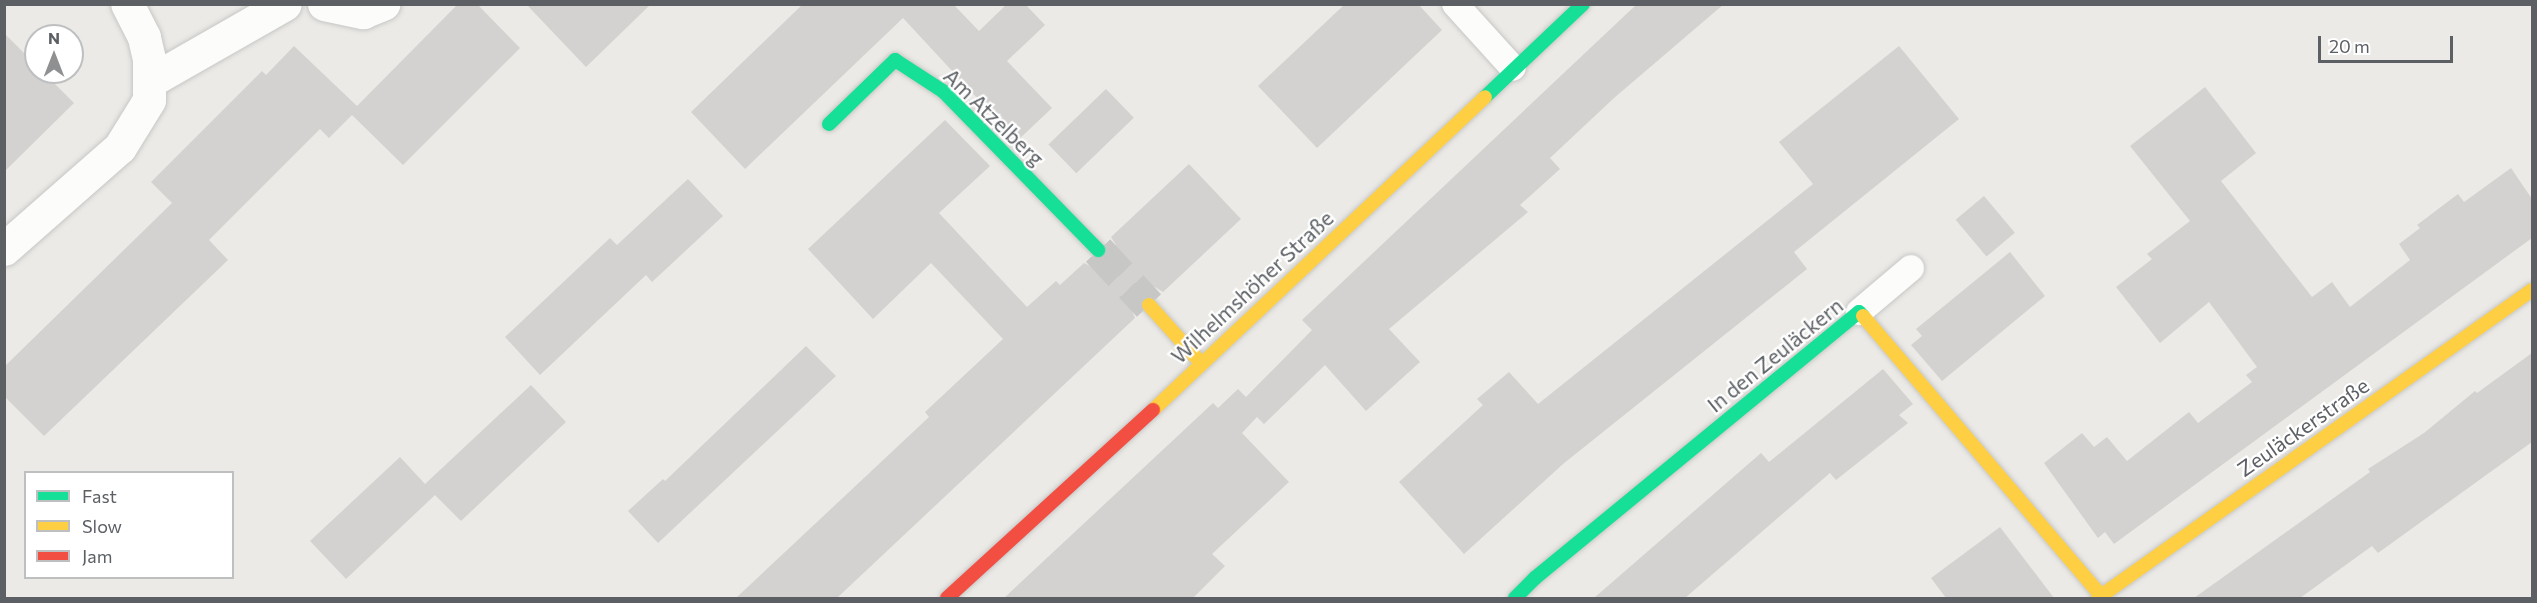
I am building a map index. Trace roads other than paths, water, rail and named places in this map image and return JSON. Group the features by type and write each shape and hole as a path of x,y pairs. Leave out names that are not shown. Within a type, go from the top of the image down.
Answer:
{"street":[{"path":"4,249 120,147 149,100 150,81 144,37 127,4"},
{"path":"150,81 285,4"},
{"path":"324,4 363,12 382,4"},
{"name":"Wilhelmshöher Straße","path":"947,598 1202,364 1583,4"},
{"name":"Am Atzelberg","path":"829,124 895,60 945,92 1098,250"},
{"name":"Zeuläckerstraße","path":"2100,597 2532,290"},
{"path":"1149,305 1202,364"},
{"name":"In den Zeuläckern","path":"1515,598 1535,578 1859,312 2100,597"}],"lane":[{"path":"1455,4 1513,68"},
{"path":"1859,312 1911,268"}],"tunnel":[{"path":"1098,250 1149,305"}]}
